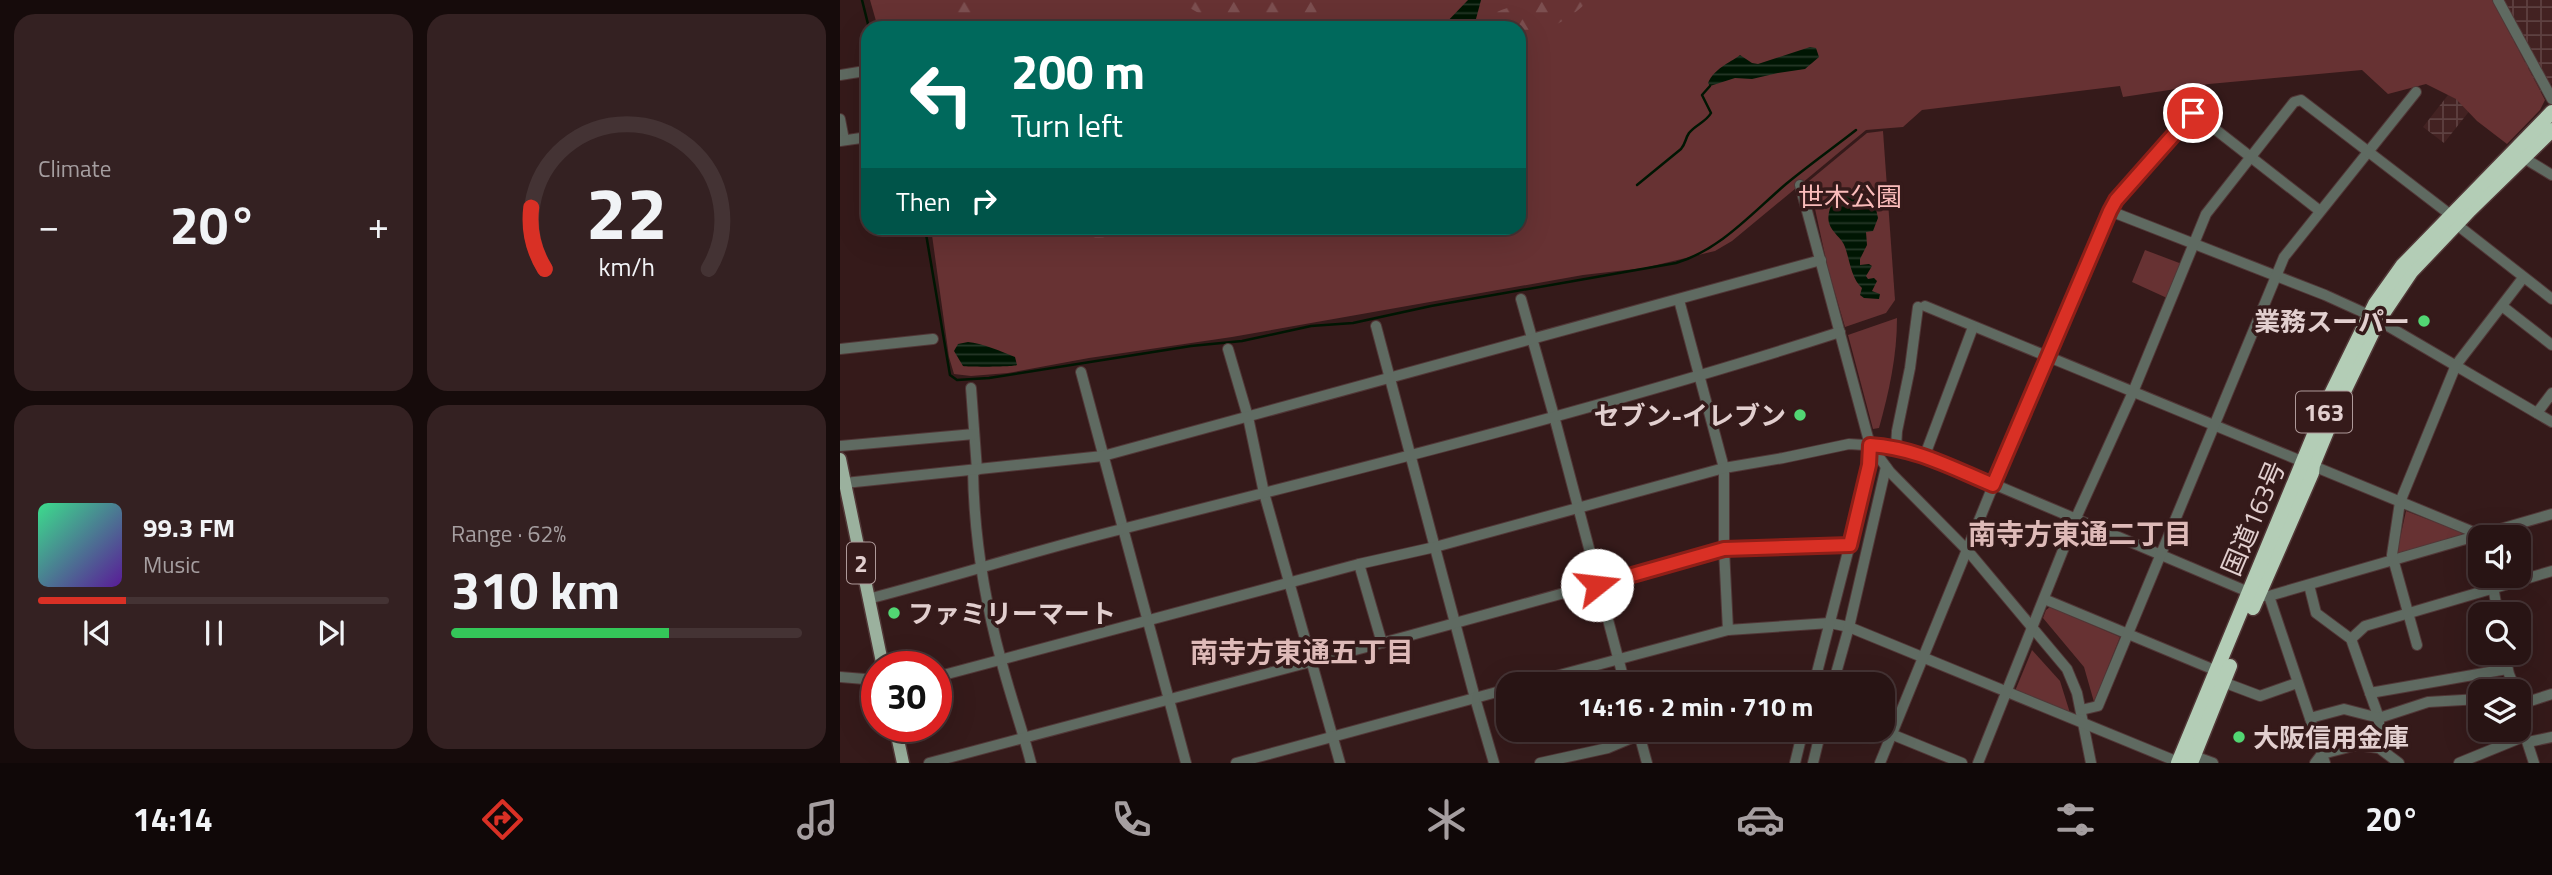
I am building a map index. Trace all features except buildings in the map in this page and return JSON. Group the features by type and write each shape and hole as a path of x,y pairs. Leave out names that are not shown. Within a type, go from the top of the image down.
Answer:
{"highway":[{"name":"国道163号","path":"2454,220 2455,210 2552,112"},
{"name":"国道163号","path":"2178,763 2259,595 2341,374 2402,266 2552,130"},
{"name":"国道163号","path":"2192,760 2220,677"}],"main road":[{"name":"2","path":"840,462 879,651"},
{"path":"898,742 903,763"}],"street":[{"path":"2498,0 2552,99"},
{"path":"840,75 861,72"},
{"path":"2081,710 2098,706 2284,257 2416,92"},
{"path":"1978,763 2075,520 2133,392 2206,214 2294,102 2301,100 2552,299"},
{"path":"1895,724 1993,485 2116,200 2193,113 2320,211"},
{"path":"840,119 842,141 861,138"},
{"path":"2524,158 2552,176"},
{"path":"1800,185 1870,445 1869,465 1817,672"},
{"path":"2110,211 2325,295 2374,318 2552,422"},
{"path":"845,483 1103,456 1821,260"},
{"path":"2417,645 2392,555 2400,502 2456,365 2523,278"},
{"path":"1521,299 1622,672"},
{"path":"1679,300 1724,468 1728,630"},
{"path":"2502,306 2552,345"},
{"path":"1896,447 1896,431 1922,307 2468,530"},
{"path":"1376,326 1494,763"},
{"path":"1924,455 1973,327"},
{"path":"868,599 1122,529 1264,494 1701,377 1840,332"},
{"path":"840,349 933,339"},
{"path":"1228,349 1248,416 1264,494 1340,763"},
{"path":"1080,372 1186,763"},
{"path":"971,388 974,517 981,567 1000,660 1031,763"},
{"path":"2537,413 2552,393"},
{"path":"840,446 974,434"},
{"path":"952,673 1359,564 1435,547 1724,468 1849,444 1896,447 1924,455 2259,595 2468,540"},
{"path":"1870,445 1886,467 1968,551 2067,669 2081,710 2090,763"},
{"path":"1836,672 1886,467"},
{"path":"2518,525 2552,514"},
{"path":"929,763 1724,549 1850,545"},
{"path":"1359,564 1382,643"},
{"path":"2531,577 2552,571"},
{"path":"2309,584 2316,613 2351,639 2379,718 2379,748"},
{"path":"2351,639 2365,626 2493,588 2496,602"},
{"path":"2259,595 2297,683 2324,758"},
{"path":"2044,599 2260,696 2297,683"},
{"path":"1570,672 1728,630 1830,623 1849,627 2178,763 2192,760 2213,763"},
{"path":"2506,665 2510,679"},
{"path":"2371,693 2507,669"},
{"path":"840,677 861,679"},
{"path":"1236,763 1496,692"},
{"path":"2531,695 2552,694"},
{"path":"2309,718 2344,709 2379,718 2428,702 2468,700"},
{"path":"1895,736 1962,763"},
{"path":"2531,739 2552,737"},
{"path":"1540,763 1608,748 1619,742"},
{"path":"1641,742 1647,763"},
{"path":"1796,763 1800,742"},
{"path":"1813,763 1818,742"},
{"path":"1880,763 1888,742"},
{"path":"2459,763 2518,742"},
{"path":"2528,742 2534,763"},
{"path":"2315,763 2357,745 2379,748 2399,763"}],"shaded area":[{"path":"1468,0 1481,0 1476,19 1448,21"},
{"path":"2430,0 2552,0 2552,83 2526,102 2471,109 2444,143 2423,127 2455,86"},
{"path":"1810,47 1816,48 1819,57 1805,69 1752,79 1735,78 1710,86 1708,83 1718,70 1740,55 1758,64"},
{"path":"1854,193 1864,196 1876,209 1878,218 1873,231 1866,232 1867,245 1860,265 1872,266 1866,276 1877,281 1872,291 1880,294 1879,299 1864,298 1860,295 1862,288 1853,274 1845,247 1829,223 1829,211 1834,200"},
{"path":"968,342 1015,357 1017,365 963,366 954,351 958,344"}],"green space":[{"path":"870,0 2492,0 2545,100 2540,110 2507,144 2477,121 2456,99 2426,84 2388,94 2362,70 2209,84 2123,97 2120,86 1922,110 1903,127 1866,130 1732,241 1715,251 1644,268 1583,275 1232,337 1008,373 971,376 954,374 949,357 932,235 1526,235 1526,21 876,21"},
{"path":"940,0 986,0 991,11 972,21 949,21"},
{"path":"1176,0 1312,0 1318,5 1315,21 1205,21 1202,15"},
{"path":"1536,0 1588,0 1565,20 1526,37 1526,21 1483,21 1511,7"},
{"name":"世木公園","path":"1883,131 1895,300 1886,313 1845,327 1828,269 1809,181 1867,133"},
{"path":"1080,235 1127,235 1102,238"},
{"path":"2145,250 2182,264 2167,298 2132,282"},
{"path":"1897,318 1896,346 1889,387 1879,428 1873,429 1848,335"},
{"path":"2406,511 2466,534 2398,556"},
{"path":"2050,607 2120,637 2094,702 2084,667 2043,618"},
{"path":"2032,650 2060,681 2070,713 2015,691"}],"waterway":[{"path":"862,0 867,21"},
{"path":"1637,185 1681,149 1689,133 1709,116 1711,113 1702,95 1710,86"},
{"path":"926,235 950,375 957,380 989,378 1191,346 1242,341 1311,326 1353,323 1431,306 1676,263 1721,240 1786,184 1856,130"}],"place":[{"name":"業務スーパー","path":"2424,321"},
{"name":"セブン-イレブン","path":"1800,415"},
{"name":"ファミリーマート","path":"894,613"},
{"name":"大阪信用金庫","path":"2239,737"}],"district":[{"name":"南寺方東通二丁目","path":"2080,533"},
{"name":"南寺方東通五丁目","path":"1302,651"}],"route":[{"path":"1597,585 1724,549 1850,545 1869,465 1870,445 1896,447 1924,455 1993,485 2110,211 2116,200 2193,113"}]}
